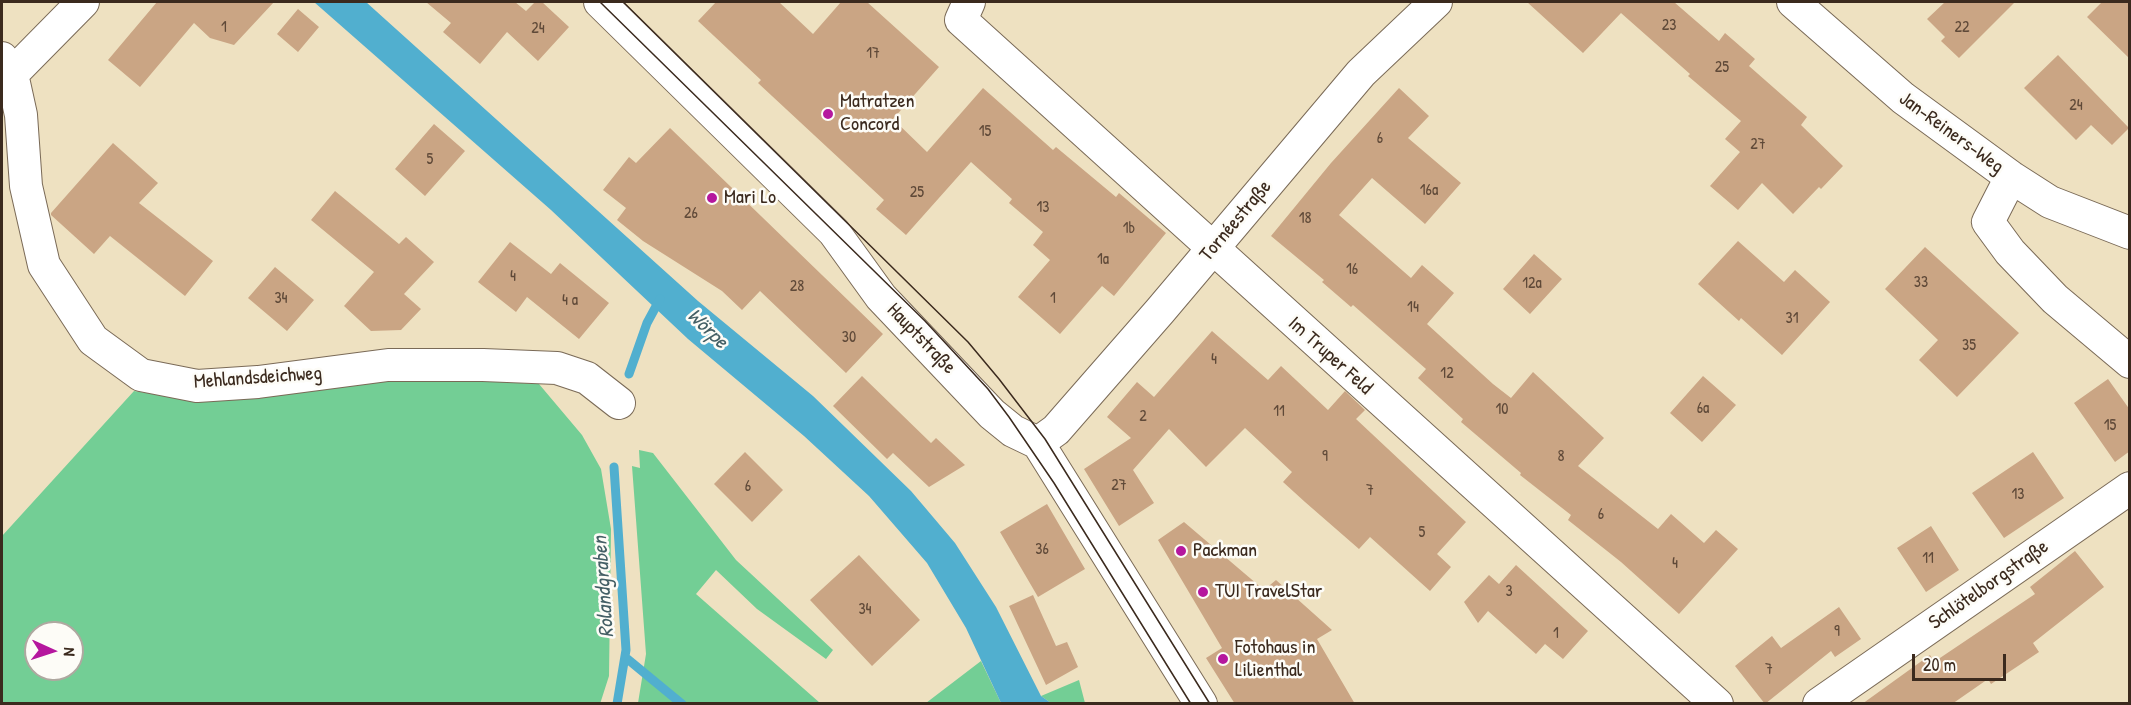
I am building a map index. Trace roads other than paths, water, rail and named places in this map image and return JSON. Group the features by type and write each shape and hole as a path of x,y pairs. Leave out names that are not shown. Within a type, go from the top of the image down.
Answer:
{"street":[{"path":"7,66 83,2"},
{"name":"Hauptstraße","path":"600,2 834,232 880,297 992,414 1013,432 1038,443"},
{"name":"Im Truper Feld","path":"969,2 961,20 1717,704"},
{"name":"Tornéestraße","path":"1038,443 1056,430 1361,73 1436,2"},
{"name":"Jan-Reiners-Weg","path":"1793,2 1903,98 2011,177 2050,202 2130,233"},
{"name":"Mehlandsdeichweg","path":"7,66 21,115 26,186 44,265 93,340 141,375 197,386 258,382 388,365 483,365 557,369 587,378 619,403"},
{"path":"2011,177 1988,222 2010,252 2055,299 2130,362"},
{"path":"1038,443 1201,704"},
{"name":"Schlötelborgstraße","path":"1819,704 2130,488"}],"water":[{"name":"Wörpe","path":"314,2 366,2 698,301 813,396 911,491 955,543 996,607 1041,696 1051,703 1001,703 966,628 927,563 869,496 804,436 688,339 551,210"}],"waterway":[{"name":"Rolandgraben","path":"629,374 647,323 660,299"},
{"name":"Rolandgraben","path":"614,467 626,650 617,704"},
{"path":"625,657 682,704"}],"tram line":[{"path":"600,2 925,321 988,389 1054,483 1191,704"},
{"path":"623,2 968,342 999,379 1045,439 1210,704"}],"place":[{"name":"Matratzen Concord","path":"828,114"},
{"name":"Mari Lo","path":"712,198"},
{"name":"Packman","path":"1181,551"},
{"name":"TUI TravelStar","path":"1203,592"},
{"name":"Fotohaus in Lilienthal","path":"1223,659"}]}
